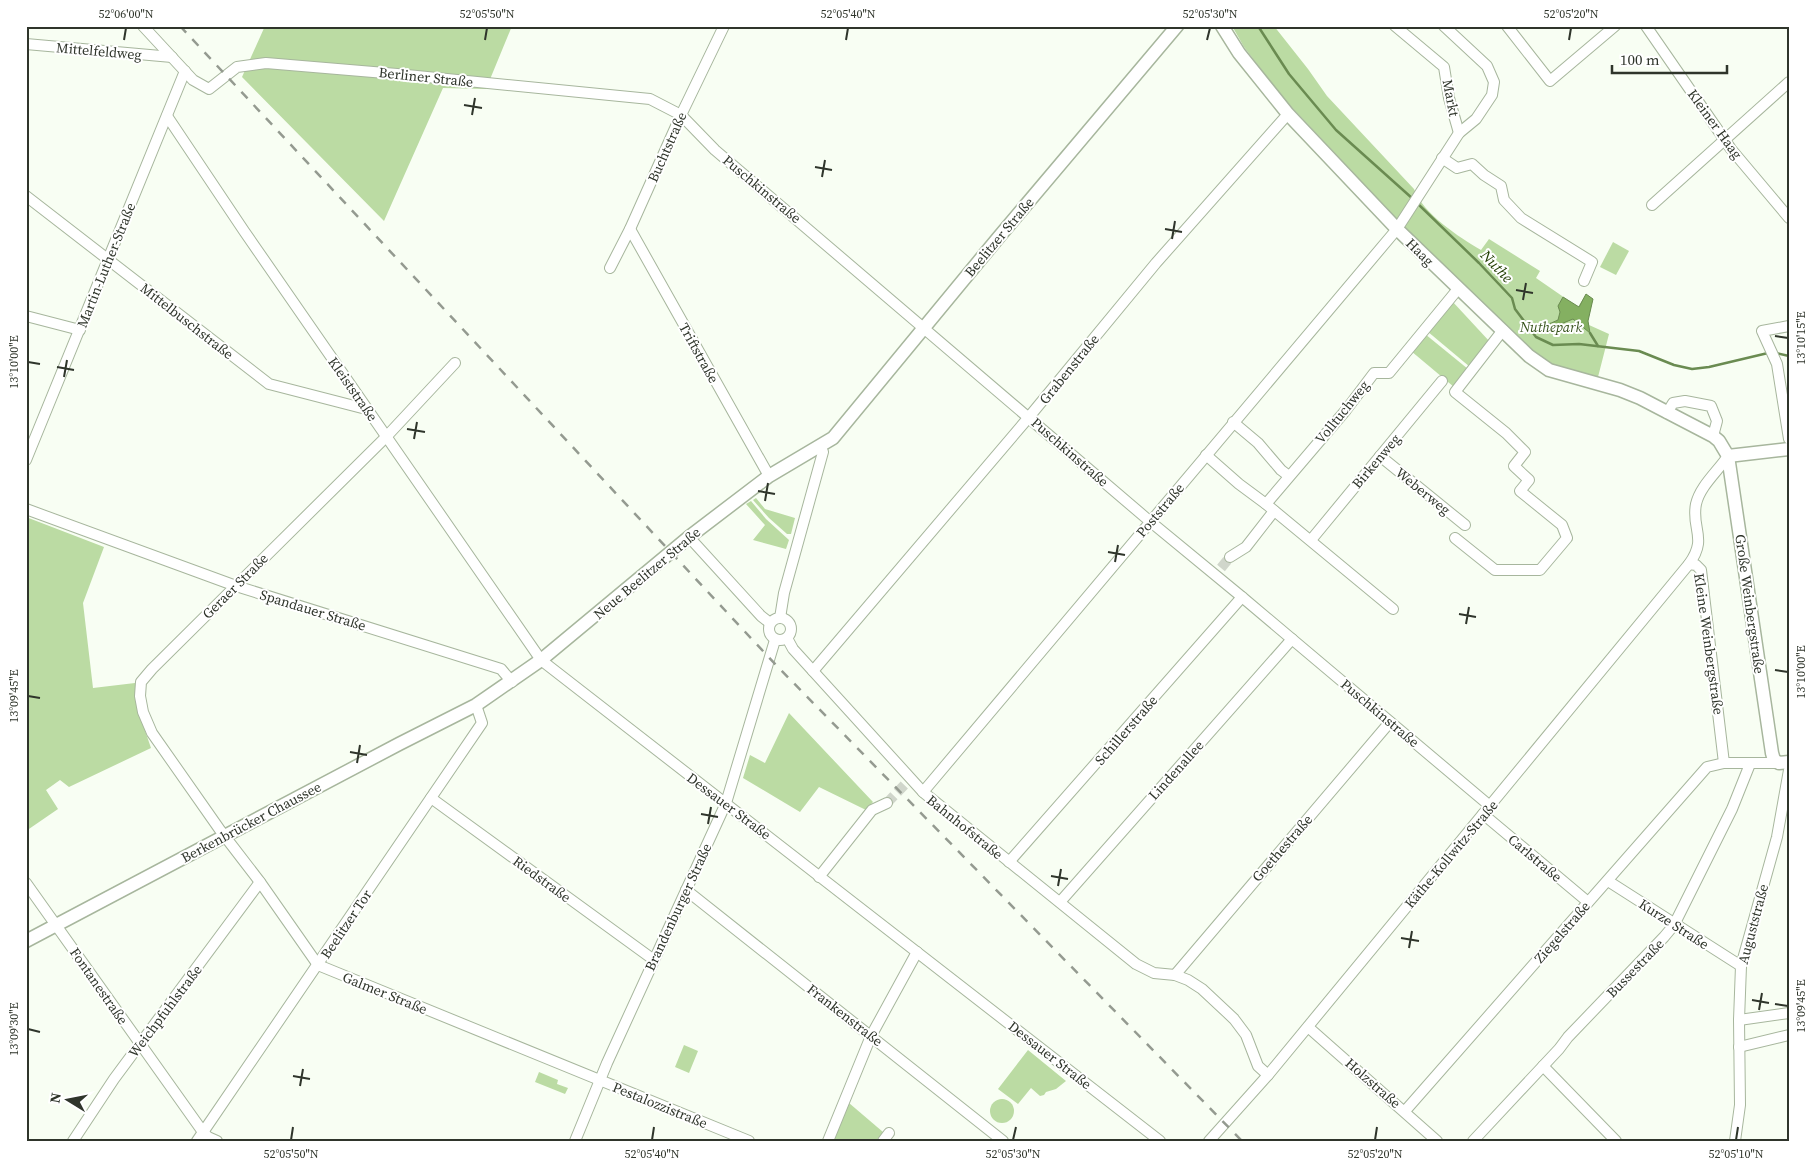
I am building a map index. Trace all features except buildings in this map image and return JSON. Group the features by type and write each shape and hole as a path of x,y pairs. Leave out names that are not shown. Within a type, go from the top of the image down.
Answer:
{"main road":[{"name":"Beelitzer Straße","path":"821,446 838,432 998,238 1177,26"},
{"name":"Haag","path":"1222,26 1239,54 1288,114 1397,229 1529,356 1549,370 1620,390 1668,413 1713,436 1719,441 1728,456"},
{"name":"Neue Beelitzer Straße","path":"476,705 512,682 541,660 689,537 769,476 821,446"},
{"path":"1728,456 1789,449"},
{"name":"Große Weinbergstraße","path":"1728,456 1782,762"},
{"name":"Berkenbrücker Chaussee","path":"26,941 476,705"}],"street":[{"path":"143,26 185,70"},
{"name":"Buchtstraße","path":"610,268 724,26"},
{"name":"Markt","path":"1395,26 1444,67 1449,98 1459,133"},
{"name":"Markt","path":"1397,229 1459,133 1476,119 1492,95 1494,82 1487,66 1444,26"},
{"path":"1506,26 1550,81 1615,26"},
{"name":"Kleiner Haag","path":"1646,26 1726,140 1789,218"},
{"name":"Mittelfeldweg","path":"26,44 172,57"},
{"name":"Berliner Straße","path":"185,70 193,80 209,89 238,67 266,63 650,99"},
{"name":"Martin-Luther-Straße","path":"26,460 185,70"},
{"path":"1652,205 1789,82"},
{"name":"Puschkinstraße","path":"650,99 681,115 715,150 1151,522 1218,571 1242,597 1490,806"},
{"name":"Grabenstraße","path":"813,671 1029,417 1156,263 1288,114"},
{"name":"Kleiststraße","path":"166,116 366,410 541,660"},
{"path":"1442,158 1457,168 1472,164 1484,175 1501,186 1504,200 1521,218 1592,262 1584,281"},
{"name":"Mittelbuschstraße","path":"26,196 269,384 366,410"},
{"name":"Triftstraße","path":"630,229 769,476"},
{"name":"Poststraße","path":"923,792 1397,229"},
{"name":"Volltuchweg","path":"1230,557 1246,547 1289,476 1346,410 1374,373 1389,373 1458,289"},
{"path":"26,316 80,330"},
{"path":"1789,326 1762,331 1774,357 1789,439"},
{"path":"1455,538 1495,570 1540,570 1568,538 1562,526 1520,491 1529,480 1514,466 1525,452 1506,433 1455,392 1503,330"},
{"name":"Geraer Straße","path":"225,836 152,733 143,712 140,696 141,682 386,437 455,363"},
{"name":"Birkenweg","path":"1310,540 1442,381"},
{"path":"1668,413 1673,404 1685,401 1711,406 1717,421 1713,436"},
{"path":"1233,422 1258,443 1289,476"},
{"path":"780,618 784,593 823,452 821,446"},
{"path":"1206,455 1393,609"},
{"name":"Weberweg","path":"1380,456 1466,525"},
{"name":"Kleine Weinbergstraße","path":"1724,762 1701,570 1696,565 1689,564 1696,555 1699,543 1696,506 1708,482 1728,456"},
{"name":"Spandauer Straße","path":"26,509 236,586 501,670 512,682"},
{"path":"689,537 761,616 770,623"},
{"name":"Käthe-Kollwitz-Straße","path":"1210,1141 1308,1027 1689,564"},
{"name":"Schillerstraße","path":"1009,862 1242,597"},
{"path":"776,618 780,618 787,620 791,627 790,635 780,641 775,640 770,634 769,627 770,623 776,618"},
{"name":"Bahnhofstraße","path":"787,638 813,671 923,792 1136,964 1154,973 1175,975 1188,980 1202,989 1234,1019 1246,1035 1258,1066 1268,1075"},
{"name":"Lindenallee","path":"1060,902 1292,639"},
{"name":"Brandenburger Straße","path":"575,1141 600,1080 726,803 775,640"},
{"name":"Dessauer Straße","path":"541,660 1160,1141"},
{"name":"Beelitzer Tor","path":"200,1136 482,723 476,705"},
{"name":"Goethestraße","path":"1175,975 1390,722"},
{"path":"1724,762 1750,764 1782,762"},
{"name":"Ziegelstraße","path":"1406,1111 1707,768 1724,762"},
{"name":"Auguststraße","path":"1735,1141 1740,1105 1739,1020 1741,966 1777,837 1782,762"},
{"name":"Bussestraße","path":"1474,1141 1674,925 1732,809 1750,764"},
{"name":"Riedstraße","path":"431,798 654,960"},
{"path":"819,877 872,810 887,802"},
{"name":"Carlstraße","path":"1483,814 1588,902"},
{"path":"225,836 318,965"},
{"name":"Kurze Straße","path":"1608,881 1674,925 1741,966"},
{"name":"Weichpfuhlstraße","path":"73,1141 140,1044 260,882"},
{"path":"26,883 56,925"},
{"name":"Frankenstraße","path":"686,890 1003,1141"},
{"name":"Fontanestraße","path":"56,925 140,1044 200,1136 217,1141"},
{"path":"828,1141 871,1036 917,952"},
{"name":"Galmer Straße","path":"318,965 600,1080"},
{"path":"1739,1020 1789,1013"},
{"name":"Holzstraße","path":"1308,1027 1406,1111 1437,1141"},
{"path":"1739,1047 1789,1034"},
{"path":"1543,1066 1616,1141"},
{"name":"Pestalozzistraße","path":"600,1080 749,1141"}],"green space":[{"path":"265,26 512,26 486,89 443,88 384,221 242,77"},
{"name":"Nuthepark","path":"1232,26 1274,26 1327,96 1414,189 1433,216 1453,232 1481,250 1489,239 1540,271 1536,278 1578,307 1586,294 1593,299 1588,321 1589,325 1609,334 1598,377 1550,364 1528,349 1459,285 1283,98 1244,47"},
{"path":"1613,242 1629,251 1616,275 1600,267"},
{"path":"1452,301 1490,342 1470,367 1427,331"},
{"path":"1425,334 1468,369 1454,387 1411,351"},
{"path":"756,498 765,509 795,518 791,534 787,534 769,518 753,500"},
{"path":"751,501 766,519 789,540 786,549 753,540 765,525 746,504"},
{"path":"26,517 104,547 83,603 93,688 135,683 139,713 151,748 69,787 60,780 46,790 58,809 26,831"},
{"path":"789,713 873,802 866,810 819,787 800,812 743,778 750,755 765,763"},
{"path":"684,1045 698,1051 689,1073 675,1067"},
{"path":"1028,1050 1066,1081 1056,1089 1040,1096 1031,1088 1018,1104 998,1089"},
{"path":"539,1072 558,1080 557,1084 568,1088 565,1094 535,1082"},
{"path":"1002,1099 1007,1100 1013,1106 1013,1116 1007,1122 1002,1123 997,1122 991,1116 990,1111 991,1106 997,1100"},
{"path":"849,1103 883,1132 876,1141 832,1141"}],"shaded area":[{"path":"1586,294 1593,299 1588,321 1590,333 1573,319 1551,328 1530,330 1558,320 1560,312 1558,306 1563,297 1579,307"}],"waterway":[{"name":"Nuthe","path":"1258,26 1289,74 1336,130 1413,199"},
{"name":"Nuthe","path":"1417,203 1512,298 1515,309 1536,337 1553,345 1579,344 1639,351 1674,365 1692,369 1709,367 1768,353"},
{"path":"1590,333 1598,346"},
{"name":"Nuthe","path":"1776,353 1789,356"}],"tunnel":[{"path":"1221,568 1230,557"},
{"path":"887,803 910,779"}],"railway":[{"path":"180,26 776,665 1242,1141"}]}
